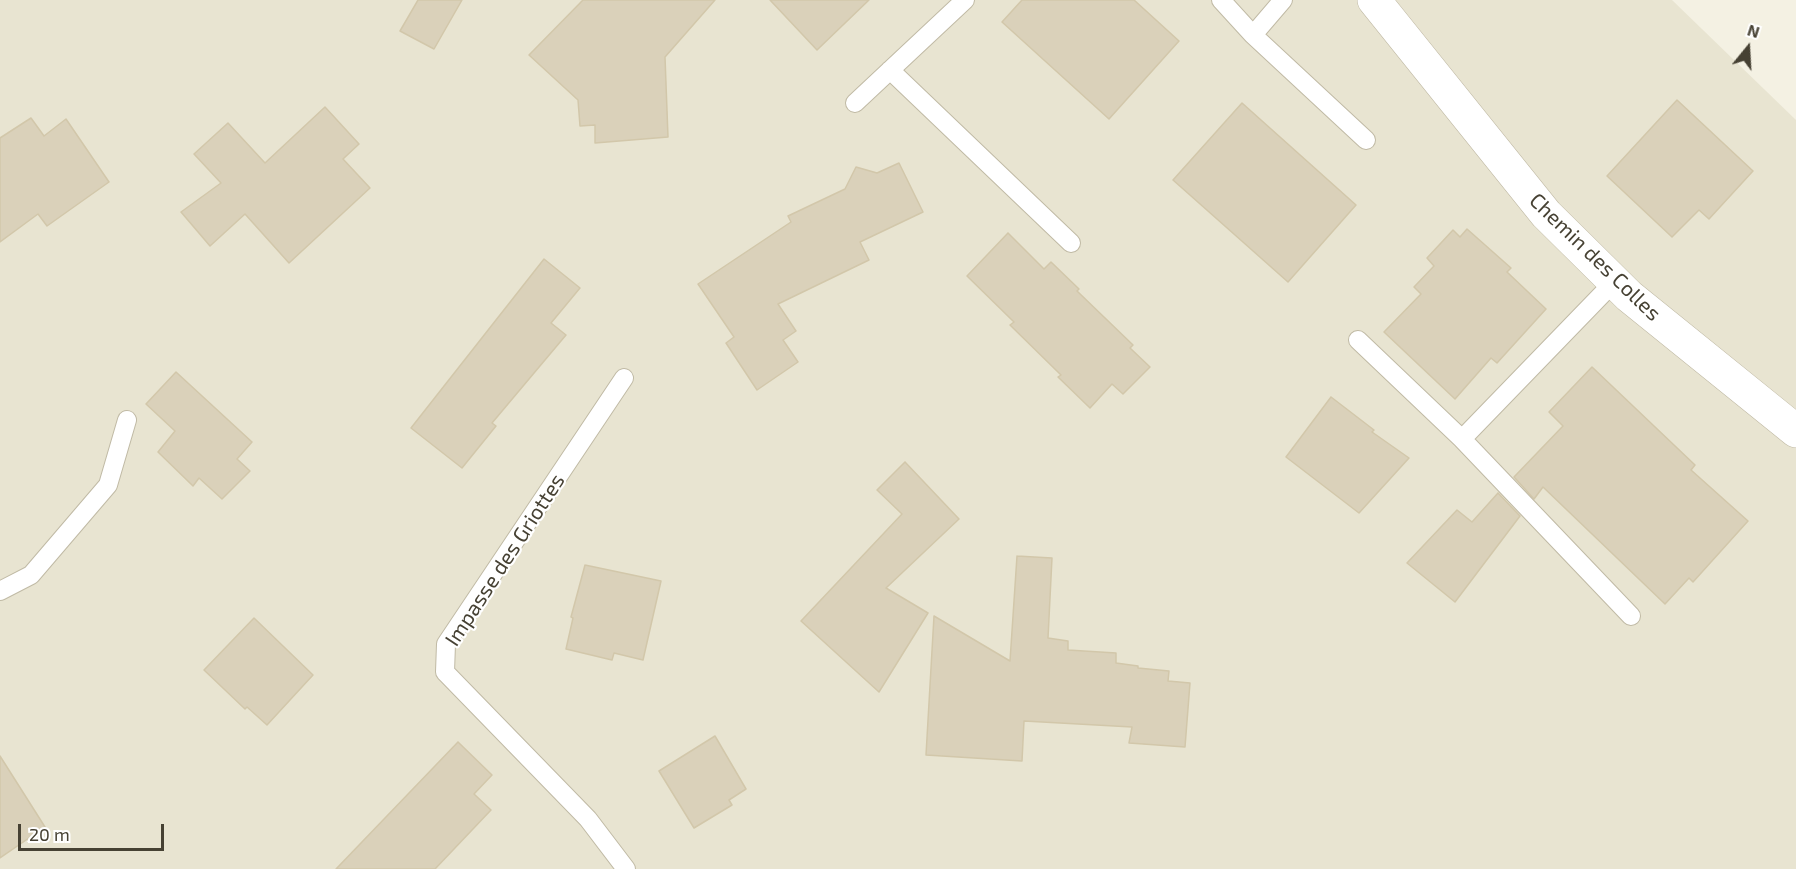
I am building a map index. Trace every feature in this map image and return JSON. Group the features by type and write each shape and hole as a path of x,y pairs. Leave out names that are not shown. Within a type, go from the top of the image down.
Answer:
{"street":[{"name":"Chemin des Colles","path":"1374,0 1546,214 1629,296 1796,431"}],"lane":[{"path":"855,103 965,0"},
{"path":"1221,0 1253,35 1366,140"},
{"path":"1253,35 1283,0"},
{"path":"890,70 1071,243"},
{"path":"1462,439 1614,282"},
{"path":"1358,340 1462,439 1631,616"},
{"name":"Impasse des Griottes","path":"624,378 446,645 445,672 588,819 626,869"},
{"path":"0,591 31,574 108,485 127,420"}],"shaded area":[{"path":"0,0 1672,0 1796,120 1796,869 0,869"}],"building":[{"path":"418,0 462,0 434,49 400,31"},
{"path":"583,0 715,0 665,57 668,137 595,143 595,125 580,126 578,100 529,55"},
{"path":"770,0 869,0 817,50"},
{"path":"1022,0 1134,0 1179,41 1109,119 1002,22"},
{"path":"1677,100 1753,171 1709,219 1699,210 1672,237 1607,176"},
{"path":"1242,103 1356,205 1288,282 1173,180"},
{"path":"325,107 359,144 343,159 370,188 289,263 245,214 210,246 181,212 221,183 194,154 228,123 265,163"},
{"path":"31,118 44,136 66,119 109,182 47,226 38,214 0,242 0,138"},
{"path":"899,163 923,212 860,242 869,260 778,304 796,331 783,340 798,362 757,390 726,343 734,337 698,284 791,222 788,216 845,189 856,167 877,173"},
{"path":"1467,229 1511,268 1507,272 1546,309 1497,363 1491,358 1455,399 1384,332 1421,294 1414,287 1434,266 1427,258 1453,230 1460,237"},
{"path":"1008,233 1044,269 1051,262 1079,289 1077,291 1133,345 1130,348 1150,367 1123,394 1112,384 1090,408 1058,377 1061,375 1010,325 1014,322 967,276"},
{"path":"544,259 580,288 551,323 566,335 492,423 496,426 462,468 411,428"},
{"path":"1592,367 1695,465 1691,470 1748,521 1693,582 1689,578 1665,604 1543,487 1534,499 1514,477 1563,426 1549,412"},
{"path":"176,372 252,442 237,459 250,471 222,499 199,478 193,486 158,452 175,431 146,404"},
{"path":"1331,397 1374,430 1372,432 1409,458 1359,513 1286,457"},
{"path":"905,462 959,519 886,588 928,613 879,692 801,621 902,514 877,490"},
{"path":"1498,493 1520,516 1455,602 1407,563 1457,510 1472,522"},
{"path":"1017,556 1052,558 1048,638 1068,641 1068,650 1116,653 1116,663 1169,671 1168,681 1190,683 1185,747 1129,743 1132,727 1024,721 1022,761 926,755 934,616 1010,661"},
{"path":"585,565 661,581 643,660 614,653 612,660 566,649 573,618 571,617"},
{"path":"254,618 313,675 267,725 247,707 245,709 204,670"},
{"path":"715,736 746,789 729,800 732,805 694,828 659,771"},
{"path":"458,742 492,775 474,794 491,810 435,869 336,869"},
{"path":"0,756 45,827 0,858"}]}
